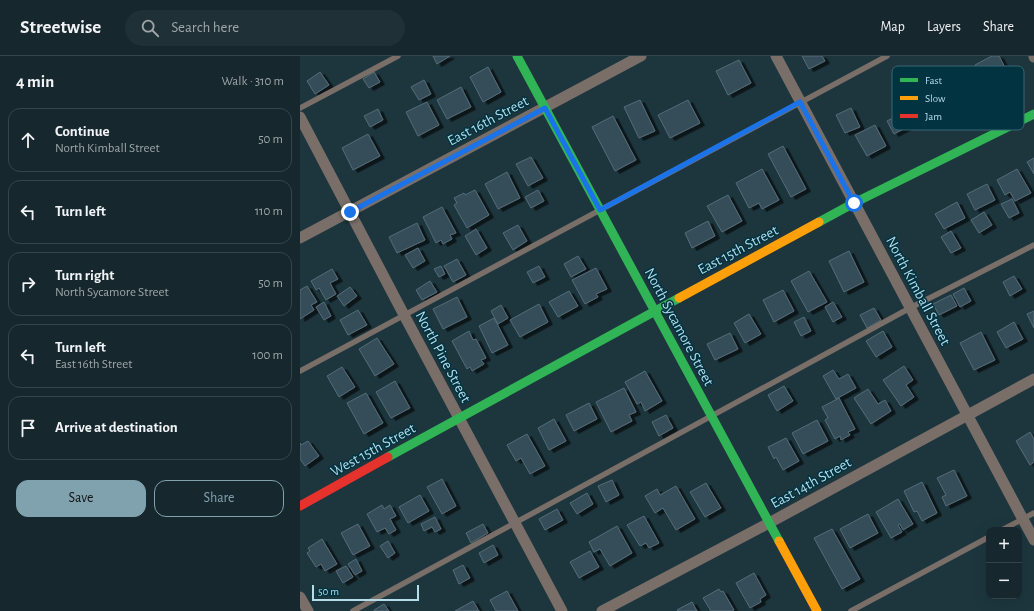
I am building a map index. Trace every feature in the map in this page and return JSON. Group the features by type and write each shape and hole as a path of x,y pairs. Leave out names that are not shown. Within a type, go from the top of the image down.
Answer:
{"street":[{"name":"North Sycamore Street","path":"517,56 817,611"},
{"name":"East 16th Street","path":"300,238 641,56"},
{"name":"North Kimball Street","path":"776,56 1034,540"},
{"name":"East 15th Street","path":"1024,119 1034,114"},
{"name":"North Pine Street","path":"300,117 562,611"},
{"name":"East 15th Street","path":"459,419 854,203 1002,130"},
{"name":"East 14th Street","path":"602,611 770,523 1034,379"},
{"name":"West 15th Street","path":"300,506 459,419"},
{"path":"300,597 308,611"}],"lane":[{"path":"300,108 398,56"},
{"path":"300,371 887,56"},
{"path":"353,611 910,308 1034,245"},
{"path":"1008,527 1034,513"},
{"path":"851,611 986,539"}],"building":[{"path":"433,56 450,56 437,64"},
{"path":"802,56 822,56 825,61 809,69"},
{"path":"992,56 999,56 1004,66 976,66"},
{"path":"739,60 751,83 728,95 716,71"},
{"path":"488,67 501,92 483,102 470,77"},
{"path":"320,72 329,85 315,94 307,81"},
{"path":"374,72 380,82 369,88 363,79"},
{"path":"424,80 431,94 419,100 411,87"},
{"path":"461,87 471,107 447,119 437,100"},
{"path":"640,100 655,131 639,138 624,107"},
{"path":"688,100 700,123 670,138 658,115"},
{"path":"427,102 439,125 418,136 406,112"},
{"path":"851,108 860,127 845,133 836,115"},
{"path":"378,109 383,120 370,127 364,116"},
{"path":"613,116 636,160 615,171 592,127"},
{"path":"892,118 892,130 902,130 894,134 887,121"},
{"path":"875,125 886,146 867,156 855,135"},
{"path":"368,134 380,156 353,170 342,148"},
{"path":"783,146 806,189 791,197 768,154"},
{"path":"531,157 543,178 528,186 516,164"},
{"path":"1034,158 1034,174 1027,162"},
{"path":"762,169 779,200 762,209 759,203 749,208 736,183"},
{"path":"1017,169 1031,193 1015,201 1010,192 1005,195 997,180"},
{"path":"507,172 520,198 498,209 485,184"},
{"path":"987,184 995,200 975,210 967,194"},
{"path":"475,190 489,215 467,228 454,205 457,203 454,198"},
{"path":"538,190 544,201 531,208 525,197"},
{"path":"728,195 742,221 722,232 707,206"},
{"path":"1012,199 1019,213 1009,218 1001,204"},
{"path":"957,202 965,218 944,229 935,214"},
{"path":"442,207 456,233 450,235 452,239 443,244 441,240 436,243 423,217"},
{"path":"984,212 992,225 979,233 971,220"},
{"path":"708,221 715,236 692,248 685,233"},
{"path":"417,223 425,240 397,253 389,237"},
{"path":"518,225 527,241 513,250 503,233"},
{"path":"476,229 487,248 476,255 465,236"},
{"path":"951,231 961,248 951,253 941,237"},
{"path":"418,248 425,261 413,268 405,255"},
{"path":"849,251 864,282 844,292 829,261"},
{"path":"578,256 586,269 571,277 564,264"},
{"path":"457,259 466,275 453,282 444,266"},
{"path":"441,266 445,274 439,277 434,269"},
{"path":"539,266 545,277 533,283 527,272"},
{"path":"596,268 607,289 596,294 598,297 585,304 572,280"},
{"path":"332,269 338,279 330,283 336,294 326,300 319,288 316,290 311,281"},
{"path":"809,271 827,302 808,312 791,281"},
{"path":"1014,276 1022,289 1010,296 1003,282"},
{"path":"430,281 437,292 422,300 416,290"},
{"path":"307,286 317,302 311,305 314,310 300,319 300,290"},
{"path":"350,287 357,296 344,306 337,296"},
{"path":"964,288 971,301 960,307 953,294"},
{"path":"783,290 794,311 774,322 763,300"},
{"path":"569,291 578,306 558,317 549,302"},
{"path":"951,295 957,306 939,315 933,304"},
{"path":"457,297 467,317 443,329 433,309"},
{"path":"324,302 331,316 324,320 316,307"},
{"path":"833,302 842,317 833,322 825,307"},
{"path":"539,304 548,322 520,337 510,320"},
{"path":"501,305 508,318 498,324 491,311"},
{"path":"874,308 881,320 867,328 860,315"},
{"path":"358,310 367,325 348,335 340,320"},
{"path":"1034,311 1034,328 1027,314"},
{"path":"749,314 761,334 745,343 734,323"},
{"path":"804,317 811,331 801,336 794,322"},
{"path":"494,318 508,345 492,353 479,326"},
{"path":"1014,322 1023,339 1006,348 997,332"},
{"path":"469,331 473,340 476,339 486,358 481,360 484,364 472,371 470,367 467,369 452,341"},
{"path":"883,331 892,347 876,357 866,341"},
{"path":"981,332 995,360 974,370 960,343"},
{"path":"730,333 738,349 715,360 707,344"},
{"path":"377,338 394,364 375,376 359,349"},
{"path":"904,366 913,380 906,385 914,397 901,406 883,380"},
{"path":"342,367 355,387 339,397 327,376"},
{"path":"833,370 839,379 848,374 856,388 836,399 823,376"},
{"path":"645,371 662,401 645,411 641,402 637,404 625,382"},
{"path":"395,381 410,408 391,418 376,392"},
{"path":"784,386 793,401 777,411 768,395"},
{"path":"624,388 636,412 629,415 632,421 611,432 596,402"},
{"path":"868,389 878,404 885,400 891,411 871,424 854,398"},
{"path":"366,393 383,423 364,434 347,403"},
{"path":"839,398 855,429 848,432 850,435 841,440 840,436 835,439 825,420 828,418 822,407"},
{"path":"589,403 597,419 574,431 566,415"},
{"path":"666,415 673,428 659,436 652,422"},
{"path":"554,419 566,441 549,450 538,428"},
{"path":"817,420 828,441 803,454 792,433"},
{"path":"1030,432 1034,439 1034,462 1030,465 1016,441"},
{"path":"527,434 545,466 530,474 521,458 516,461 507,445"},
{"path":"786,438 799,461 783,470 776,457 774,459 768,447"},
{"path":"308,441 319,456 305,466 300,459 300,443 301,445"},
{"path":"954,470 967,496 946,506 942,497 946,495 937,478"},
{"path":"442,479 456,506 442,514 427,487"},
{"path":"612,480 619,495 606,502 598,486"},
{"path":"922,482 937,513 922,521 917,511 914,512 904,491"},
{"path":"706,483 721,508 705,517 690,492"},
{"path":"676,486 695,519 676,530 663,508 655,513 645,496 657,489 660,495"},
{"path":"587,493 593,504 577,514 570,503"},
{"path":"420,495 429,511 408,523 399,507"},
{"path":"898,499 913,524 903,530 900,524 898,525 902,532 891,538 876,512"},
{"path":"382,505 384,509 390,505 396,516 390,519 396,530 389,534 385,528 377,532 367,514"},
{"path":"557,509 563,520 545,530 539,519"},
{"path":"868,514 878,533 850,548 840,529"},
{"path":"644,516 659,543 649,548 646,543 640,546 627,525"},
{"path":"435,517 441,529 435,532 432,527 424,531 421,524"},
{"path":"358,524 370,546 353,555 341,533"},
{"path":"483,524 488,533 471,543 466,533"},
{"path":"617,526 632,553 610,566 600,549 594,552 589,542"},
{"path":"832,529 860,579 842,589 814,538"},
{"path":"322,539 337,564 325,571 321,564 316,567 307,553 310,551 308,548"},
{"path":"388,541 395,553 388,558 380,546"},
{"path":"493,545 498,555 484,563 479,553"},
{"path":"590,551 599,567 579,578 570,562"},
{"path":"356,559 362,571 355,575 348,564"},
{"path":"463,565 470,578 459,584 453,570"},
{"path":"346,566 353,577 343,583 336,571"},
{"path":"754,573 766,595 760,599 761,602 750,608 736,583"},
{"path":"719,589 721,592 723,591 734,610 711,611 703,598"},
{"path":"507,591 518,611 496,611 490,600"},
{"path":"473,601 479,611 455,611"},
{"path":"692,602 697,611 677,610"},
{"path":"384,604 389,611 374,611 374,610"}],"traffic: fast":[{"path":"517,56 779,541"},
{"path":"1024,119 1034,114"},
{"path":"819,222 854,203 1002,130"},
{"path":"388,457 679,298"}],"traffic: slow":[{"path":"679,298 819,222"},
{"path":"779,541 817,611"}],"traffic: jam":[{"path":"300,506 388,457"}],"route":[{"path":"350,212 545,108 600,210 800,102 854,203"}]}
